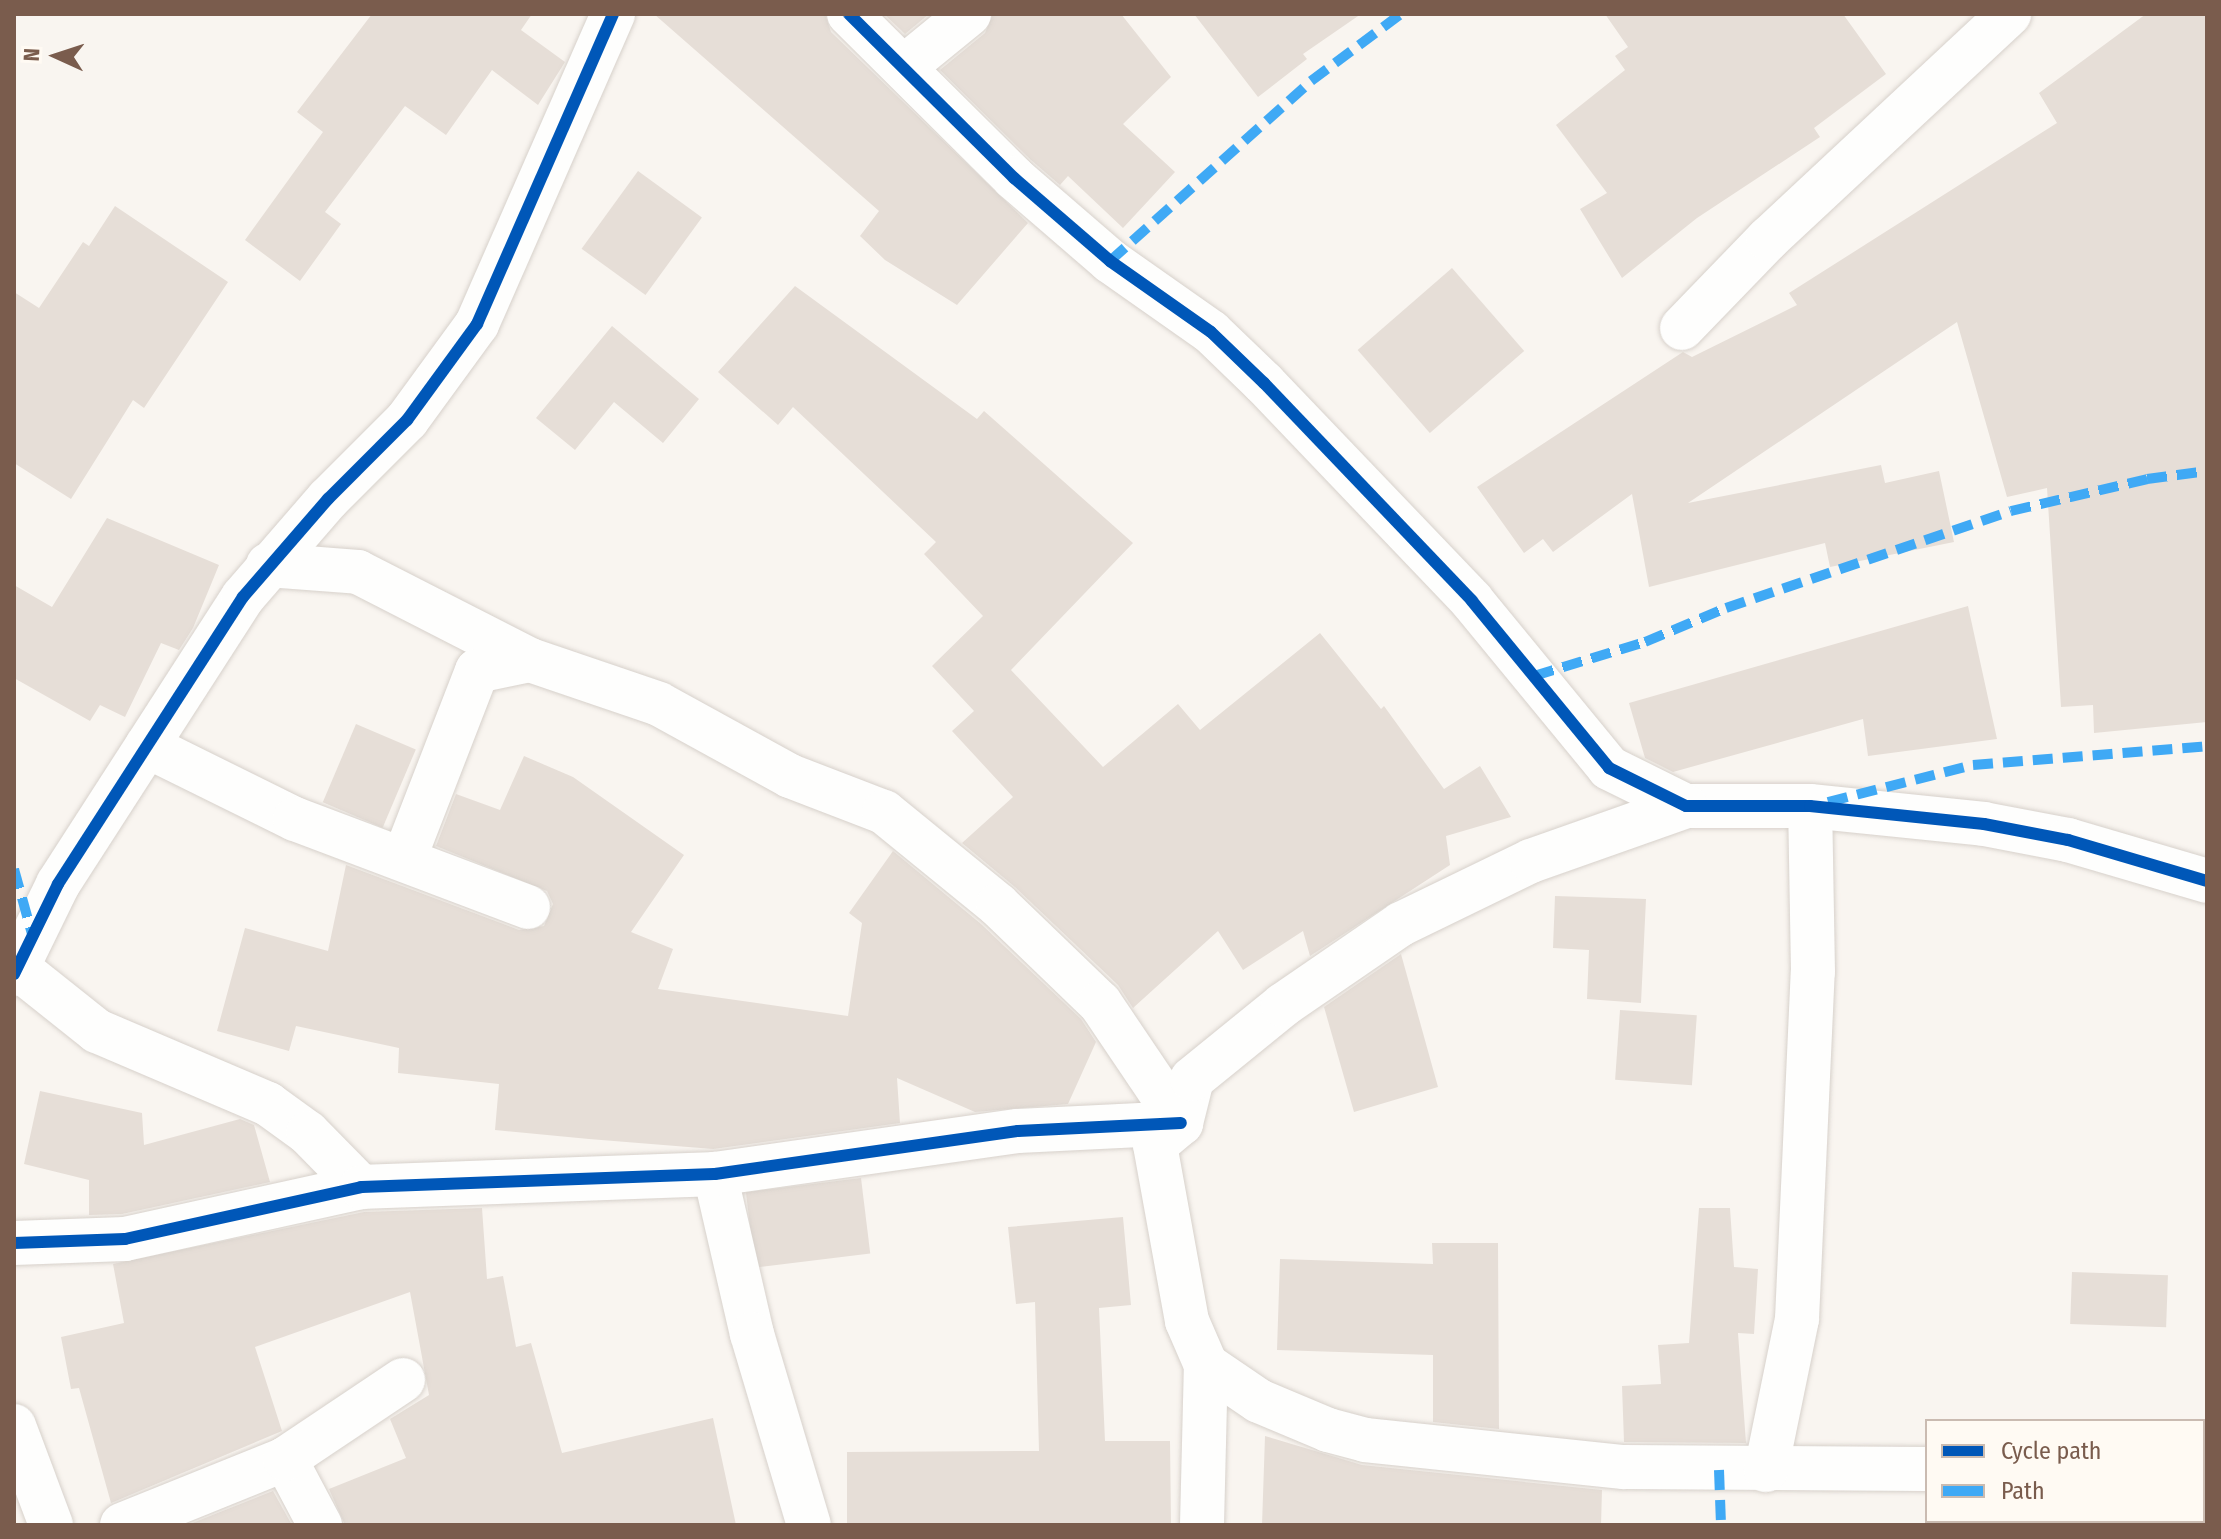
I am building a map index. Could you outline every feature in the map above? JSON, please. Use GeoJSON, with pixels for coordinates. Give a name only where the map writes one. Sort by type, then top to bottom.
{"type":"FeatureCollection","features":[{"type":"Feature","properties":{"kind":"street"},"geometry":{"type":"LineString","coordinates":[[361,1187],[308,1133],[268,1104],[238,1086],[97,1031],[16,972],[58,884],[268,565],[407,420],[477,324],[613,14]]}},
{"type":"Feature","properties":{"kind":"street"},"geometry":{"type":"LineString","coordinates":[[849,14],[1050,209],[1110,261],[1211,332],[1264,383],[1472,601],[1609,768],[1686,806]]}},
{"type":"Feature","properties":{"kind":"street"},"geometry":{"type":"LineString","coordinates":[[904,67],[969,14]]}},
{"type":"Feature","properties":{"kind":"street"},"geometry":{"type":"LineString","coordinates":[[1682,328],[1768,239],[2009,14]]}},
{"type":"Feature","properties":{"kind":"street"},"geometry":{"type":"LineString","coordinates":[[268,565],[358,572],[530,660],[659,704],[790,776],[884,812],[998,905],[1100,1003],[1181,1123]]}},
{"type":"Feature","properties":{"kind":"street"},"geometry":{"type":"LineString","coordinates":[[404,859],[477,671],[530,660]]}},
{"type":"Feature","properties":{"kind":"street"},"geometry":{"type":"LineString","coordinates":[[147,746],[295,819],[528,907]]}},
{"type":"Feature","properties":{"kind":"street"},"geometry":{"type":"LineString","coordinates":[[1202,1525],[1206,1365],[1187,1321],[1155,1145],[1181,1123],[1192,1079],[1283,1005],[1401,924],[1531,861],[1686,806],[1810,806],[2012,829],[2152,862],[2207,881]]}},
{"type":"Feature","properties":{"kind":"street"},"geometry":{"type":"LineString","coordinates":[[1766,1470],[1797,1319],[1803,1230],[1813,972],[1810,806]]}},
{"type":"Feature","properties":{"kind":"street"},"geometry":{"type":"LineString","coordinates":[[14,1243],[125,1239],[361,1187],[715,1174],[1018,1131],[1181,1123]]}},
{"type":"Feature","properties":{"kind":"street"},"geometry":{"type":"LineString","coordinates":[[715,1174],[752,1334],[809,1525]]}},
{"type":"Feature","properties":{"kind":"street"},"geometry":{"type":"LineString","coordinates":[[1206,1365],[1259,1401],[1328,1430],[1365,1440],[1600,1465],[1766,1470],[1925,1469]]}},
{"type":"Feature","properties":{"kind":"street"},"geometry":{"type":"LineString","coordinates":[[122,1525],[285,1459],[403,1380]]}},
{"type":"Feature","properties":{"kind":"street"},"geometry":{"type":"LineString","coordinates":[[14,1426],[51,1525]]}},
{"type":"Feature","properties":{"kind":"street"},"geometry":{"type":"LineString","coordinates":[[285,1459],[320,1525]]}},
{"type":"Feature","properties":{"kind":"building"},"geometry":{"type":"Polygon","coordinates":[[[372,14],[532,14],[521,30],[565,62],[538,105],[492,70],[446,135],[405,106],[325,212],[341,224],[300,281],[245,240],[323,132],[297,112],[372,14]]]}},
{"type":"Feature","properties":{"kind":"building"},"geometry":{"type":"Polygon","coordinates":[[[654,14],[825,14],[831,32],[1028,223],[957,305],[885,260],[860,236],[879,211],[654,14]]]}},
{"type":"Feature","properties":{"kind":"building"},"geometry":{"type":"Polygon","coordinates":[[[884,14],[929,14],[905,34],[884,14]]]}},
{"type":"Feature","properties":{"kind":"building"},"geometry":{"type":"Polygon","coordinates":[[[993,14],[1121,14],[1171,77],[1123,124],[1175,172],[1123,228],[1068,176],[1060,185],[1031,160],[940,70],[985,33],[993,14]]]}},
{"type":"Feature","properties":{"kind":"building"},"geometry":{"type":"Polygon","coordinates":[[[1194,14],[1361,14],[1303,54],[1307,59],[1258,97],[1194,14]]]}},
{"type":"Feature","properties":{"kind":"building"},"geometry":{"type":"Polygon","coordinates":[[[1605,14],[1843,14],[1886,74],[1814,128],[1820,137],[1697,218],[1622,278],[1580,209],[1607,193],[1556,125],[1625,70],[1615,56],[1628,47],[1605,14]]]}},
{"type":"Feature","properties":{"kind":"building"},"geometry":{"type":"Polygon","coordinates":[[[2146,14],[2207,14],[2207,722],[2094,733],[2093,705],[2061,707],[2047,488],[2007,497],[1957,322],[1688,503],[1881,465],[1885,483],[1939,471],[1954,542],[1830,567],[1825,543],[1649,587],[1632,494],[1553,552],[1543,539],[1524,553],[1477,487],[1683,352],[1692,357],[1797,305],[1789,293],[2057,123],[2039,93],[2146,14]]]}},
{"type":"Feature","properties":{"kind":"building"},"geometry":{"type":"Polygon","coordinates":[[[638,171],[702,217],[645,295],[582,249],[638,171]]]}},
{"type":"Feature","properties":{"kind":"building"},"geometry":{"type":"Polygon","coordinates":[[[115,206],[228,282],[144,408],[133,400],[71,499],[14,463],[14,292],[39,308],[83,242],[89,246],[115,206]]]}},
{"type":"Feature","properties":{"kind":"building"},"geometry":{"type":"Polygon","coordinates":[[[1452,268],[1524,351],[1430,433],[1358,350],[1452,268]]]}},
{"type":"Feature","properties":{"kind":"building"},"geometry":{"type":"Polygon","coordinates":[[[795,286],[977,419],[984,411],[1133,543],[1011,670],[1103,767],[1178,704],[1200,730],[1320,633],[1381,709],[1384,706],[1444,789],[1480,766],[1511,817],[1446,836],[1450,865],[1310,956],[1303,931],[1243,970],[1218,931],[1133,1008],[1118,985],[1015,887],[962,843],[1013,797],[952,731],[974,711],[932,666],[983,616],[924,554],[936,542],[793,407],[778,425],[718,372],[795,286]]]}},
{"type":"Feature","properties":{"kind":"building"},"geometry":{"type":"Polygon","coordinates":[[[612,326],[699,399],[663,443],[614,402],[575,450],[536,418],[612,326]]]}},
{"type":"Feature","properties":{"kind":"building"},"geometry":{"type":"Polygon","coordinates":[[[107,518],[219,565],[193,628],[179,650],[161,643],[125,717],[100,705],[90,721],[14,678],[14,585],[52,607],[107,518]]]}},
{"type":"Feature","properties":{"kind":"building"},"geometry":{"type":"Polygon","coordinates":[[[1968,606],[1997,739],[1868,756],[1863,719],[1673,772],[1645,758],[1629,703],[1968,606]]]}},
{"type":"Feature","properties":{"kind":"building"},"geometry":{"type":"Polygon","coordinates":[[[356,724],[416,749],[383,828],[323,802],[356,724]]]}},
{"type":"Feature","properties":{"kind":"building"},"geometry":{"type":"Polygon","coordinates":[[[524,756],[573,777],[684,855],[631,932],[673,949],[658,989],[848,1016],[862,923],[849,913],[893,851],[981,924],[1081,1019],[1096,1042],[1068,1104],[975,1112],[897,1078],[900,1123],[713,1149],[589,1139],[495,1130],[499,1084],[398,1073],[399,1048],[296,1026],[289,1051],[217,1031],[245,928],[328,951],[346,865],[519,930],[544,926],[553,904],[547,891],[436,846],[456,794],[500,810],[524,756]]]}},
{"type":"Feature","properties":{"kind":"building"},"geometry":{"type":"Polygon","coordinates":[[[1555,896],[1646,899],[1641,1003],[1587,999],[1589,950],[1553,948],[1555,896]]]}},
{"type":"Feature","properties":{"kind":"building"},"geometry":{"type":"Polygon","coordinates":[[[1401,954],[1438,1087],[1354,1112],[1324,1007],[1401,954]]]}},
{"type":"Feature","properties":{"kind":"building"},"geometry":{"type":"Polygon","coordinates":[[[1620,1010],[1697,1015],[1692,1085],[1615,1080],[1620,1010]]]}},
{"type":"Feature","properties":{"kind":"building"},"geometry":{"type":"Polygon","coordinates":[[[40,1091],[142,1113],[144,1145],[240,1119],[254,1125],[270,1182],[122,1214],[89,1215],[89,1180],[24,1164],[40,1091]]]}},
{"type":"Feature","properties":{"kind":"building"},"geometry":{"type":"Polygon","coordinates":[[[861,1178],[870,1253],[755,1268],[746,1192],[861,1178]]]}},
{"type":"Feature","properties":{"kind":"building"},"geometry":{"type":"Polygon","coordinates":[[[482,1208],[487,1279],[503,1276],[516,1347],[531,1343],[562,1453],[713,1418],[736,1525],[345,1525],[329,1489],[406,1458],[390,1419],[429,1395],[410,1292],[255,1347],[282,1431],[111,1503],[79,1388],[71,1389],[61,1337],[124,1323],[113,1264],[364,1212],[482,1208]]]}},
{"type":"Feature","properties":{"kind":"building"},"geometry":{"type":"Polygon","coordinates":[[[1699,1208],[1730,1208],[1734,1267],[1758,1269],[1754,1334],[1738,1333],[1746,1443],[1624,1442],[1622,1386],[1661,1384],[1658,1345],[1689,1343],[1699,1208]]]}},
{"type":"Feature","properties":{"kind":"building"},"geometry":{"type":"Polygon","coordinates":[[[1123,1217],[1131,1305],[1099,1308],[1105,1441],[1170,1441],[1171,1525],[847,1525],[847,1452],[1039,1451],[1035,1302],[1016,1304],[1008,1227],[1123,1217]]]}},
{"type":"Feature","properties":{"kind":"building"},"geometry":{"type":"Polygon","coordinates":[[[1432,1243],[1498,1243],[1499,1429],[1433,1422],[1433,1355],[1277,1350],[1280,1259],[1433,1264],[1432,1243]]]}},
{"type":"Feature","properties":{"kind":"building"},"geometry":{"type":"Polygon","coordinates":[[[2072,1272],[2168,1275],[2166,1327],[2070,1324],[2072,1272]]]}},
{"type":"Feature","properties":{"kind":"building"},"geometry":{"type":"Polygon","coordinates":[[[1265,1436],[1362,1465],[1602,1490],[1601,1525],[1262,1525],[1265,1436]]]}},
{"type":"Feature","properties":{"kind":"building"},"geometry":{"type":"Polygon","coordinates":[[[273,1491],[292,1525],[190,1524],[273,1491]]]}},
{"type":"Feature","properties":{"kind":"marked path"},"geometry":{"type":"LineString","coordinates":[[1110,261],[1311,81],[1401,14]]}},
{"type":"Feature","properties":{"kind":"marked path"},"geometry":{"type":"LineString","coordinates":[[1534,676],[1645,642],[1726,608],[2011,511],[2147,479],[2207,471]]}},
{"type":"Feature","properties":{"kind":"marked path"},"geometry":{"type":"LineString","coordinates":[[1828,802],[1973,765],[2207,746]]}},
{"type":"Feature","properties":{"kind":"marked path"},"geometry":{"type":"LineString","coordinates":[[14,869],[32,934]]}},
{"type":"Feature","properties":{"kind":"marked path"},"geometry":{"type":"LineString","coordinates":[[1719,1470],[1721,1525]]}},
{"type":"Feature","properties":{"kind":"cycle path"},"geometry":{"type":"LineString","coordinates":[[14,974],[58,884],[243,597],[328,499],[407,420],[477,324],[613,14]]}},
{"type":"Feature","properties":{"kind":"cycle path"},"geometry":{"type":"LineString","coordinates":[[849,14],[1014,178],[1110,261],[1211,332],[1264,383],[1472,601],[1609,768],[1686,806],[1810,806],[1984,824],[2068,840],[2207,881]]}},
{"type":"Feature","properties":{"kind":"cycle path"},"geometry":{"type":"LineString","coordinates":[[14,1243],[125,1239],[361,1187],[715,1174],[1018,1131],[1181,1123]]}}]}
